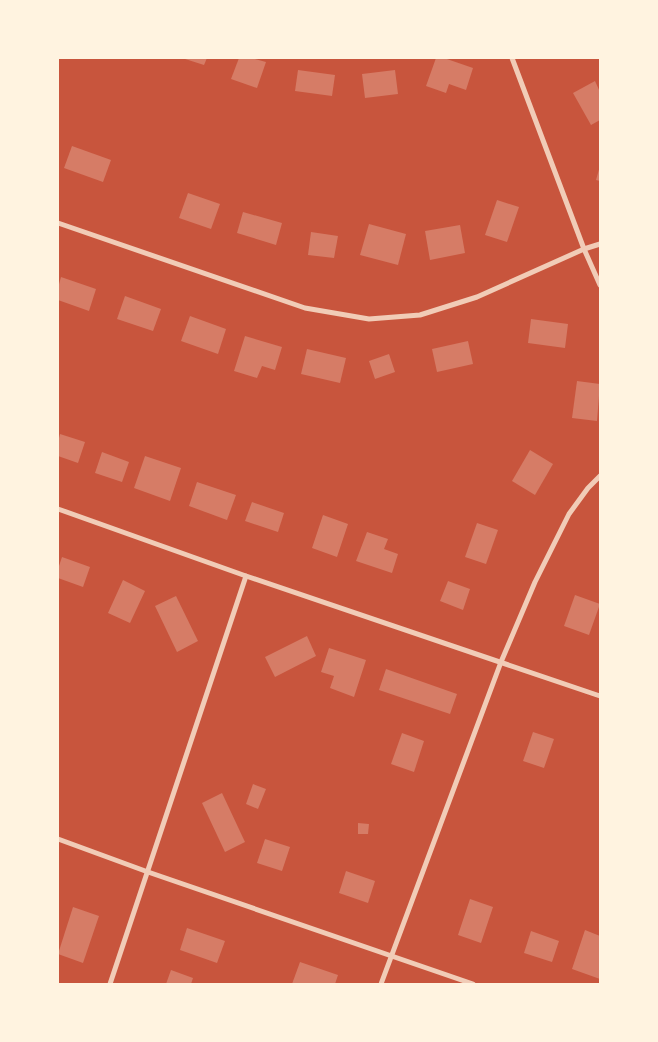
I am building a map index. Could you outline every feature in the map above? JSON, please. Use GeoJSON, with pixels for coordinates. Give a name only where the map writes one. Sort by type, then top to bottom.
{"type":"FeatureCollection","features":[{"type":"Feature","properties":{"kind":"street"},"geometry":{"type":"LineString","coordinates":[[512,58],[584,249],[600,285]]}},
{"type":"Feature","properties":{"kind":"street"},"geometry":{"type":"LineString","coordinates":[[58,222],[305,308],[369,319],[420,315],[477,297],[584,249],[600,244]]}},
{"type":"Feature","properties":{"kind":"street"},"geometry":{"type":"LineString","coordinates":[[381,984],[501,662],[535,582],[569,514],[588,488],[600,476]]}},
{"type":"Feature","properties":{"kind":"street"},"geometry":{"type":"LineString","coordinates":[[58,509],[246,576],[600,696]]}},
{"type":"Feature","properties":{"kind":"street"},"geometry":{"type":"LineString","coordinates":[[110,984],[246,576]]}},
{"type":"Feature","properties":{"kind":"street"},"geometry":{"type":"LineString","coordinates":[[58,840],[390,957],[473,984]]}},
{"type":"Feature","properties":{"kind":"building"},"geometry":{"type":"Polygon","coordinates":[[[182,58],[207,58],[204,65],[182,58]]]}},
{"type":"Feature","properties":{"kind":"building"},"geometry":{"type":"Polygon","coordinates":[[[239,58],[251,58],[266,62],[257,88],[231,79],[239,58]]]}},
{"type":"Feature","properties":{"kind":"building"},"geometry":{"type":"Polygon","coordinates":[[[436,58],[444,58],[473,68],[466,90],[449,84],[446,93],[426,86],[436,58]]]}},
{"type":"Feature","properties":{"kind":"building"},"geometry":{"type":"Polygon","coordinates":[[[298,70],[335,75],[332,96],[295,91],[298,70]]]}},
{"type":"Feature","properties":{"kind":"building"},"geometry":{"type":"Polygon","coordinates":[[[395,70],[398,94],[365,98],[362,74],[395,70]]]}},
{"type":"Feature","properties":{"kind":"building"},"geometry":{"type":"Polygon","coordinates":[[[595,81],[600,92],[600,120],[591,125],[573,93],[595,81]]]}},
{"type":"Feature","properties":{"kind":"building"},"geometry":{"type":"Polygon","coordinates":[[[72,146],[111,160],[103,182],[64,168],[72,146]]]}},
{"type":"Feature","properties":{"kind":"building"},"geometry":{"type":"Polygon","coordinates":[[[600,166],[600,181],[596,180],[600,166]]]}},
{"type":"Feature","properties":{"kind":"building"},"geometry":{"type":"Polygon","coordinates":[[[188,193],[220,204],[211,229],[179,218],[188,193]]]}},
{"type":"Feature","properties":{"kind":"building"},"geometry":{"type":"Polygon","coordinates":[[[497,200],[519,207],[507,242],[485,235],[497,200]]]}},
{"type":"Feature","properties":{"kind":"building"},"geometry":{"type":"Polygon","coordinates":[[[243,212],[282,223],[276,245],[237,233],[243,212]]]}},
{"type":"Feature","properties":{"kind":"building"},"geometry":{"type":"Polygon","coordinates":[[[369,224],[406,234],[398,265],[360,255],[369,224]]]}},
{"type":"Feature","properties":{"kind":"building"},"geometry":{"type":"Polygon","coordinates":[[[460,225],[465,253],[430,260],[425,231],[460,225]]]}},
{"type":"Feature","properties":{"kind":"building"},"geometry":{"type":"Polygon","coordinates":[[[311,232],[338,236],[334,258],[308,255],[311,232]]]}},
{"type":"Feature","properties":{"kind":"building"},"geometry":{"type":"Polygon","coordinates":[[[61,277],[96,289],[89,311],[58,300],[58,288],[61,277]]]}},
{"type":"Feature","properties":{"kind":"building"},"geometry":{"type":"Polygon","coordinates":[[[125,296],[161,309],[153,331],[117,319],[125,296]]]}},
{"type":"Feature","properties":{"kind":"building"},"geometry":{"type":"Polygon","coordinates":[[[190,316],[226,329],[218,354],[181,341],[190,316]]]}},
{"type":"Feature","properties":{"kind":"building"},"geometry":{"type":"Polygon","coordinates":[[[531,319],[568,324],[565,348],[528,343],[531,319]]]}},
{"type":"Feature","properties":{"kind":"building"},"geometry":{"type":"Polygon","coordinates":[[[245,336],[282,347],[275,370],[262,366],[257,378],[234,371],[245,336]]]}},
{"type":"Feature","properties":{"kind":"building"},"geometry":{"type":"Polygon","coordinates":[[[468,341],[473,364],[437,372],[432,349],[468,341]]]}},
{"type":"Feature","properties":{"kind":"building"},"geometry":{"type":"Polygon","coordinates":[[[307,349],[346,358],[340,383],[301,374],[307,349]]]}},
{"type":"Feature","properties":{"kind":"building"},"geometry":{"type":"Polygon","coordinates":[[[389,354],[395,372],[375,379],[369,361],[389,354]]]}},
{"type":"Feature","properties":{"kind":"building"},"geometry":{"type":"Polygon","coordinates":[[[577,381],[600,384],[597,421],[572,418],[577,381]]]}},
{"type":"Feature","properties":{"kind":"building"},"geometry":{"type":"Polygon","coordinates":[[[60,434],[85,442],[78,463],[58,456],[60,434]]]}},
{"type":"Feature","properties":{"kind":"building"},"geometry":{"type":"Polygon","coordinates":[[[530,450],[553,464],[535,495],[512,481],[530,450]]]}},
{"type":"Feature","properties":{"kind":"building"},"geometry":{"type":"Polygon","coordinates":[[[102,452],[129,462],[122,482],[95,473],[102,452]]]}},
{"type":"Feature","properties":{"kind":"building"},"geometry":{"type":"Polygon","coordinates":[[[145,456],[181,468],[170,501],[134,488],[145,456]]]}},
{"type":"Feature","properties":{"kind":"building"},"geometry":{"type":"Polygon","coordinates":[[[197,482],[236,495],[227,520],[189,506],[197,482]]]}},
{"type":"Feature","properties":{"kind":"building"},"geometry":{"type":"Polygon","coordinates":[[[252,502],[284,513],[278,532],[245,521],[252,502]]]}},
{"type":"Feature","properties":{"kind":"building"},"geometry":{"type":"Polygon","coordinates":[[[323,515],[348,524],[337,557],[312,548],[323,515]]]}},
{"type":"Feature","properties":{"kind":"building"},"geometry":{"type":"Polygon","coordinates":[[[477,523],[498,530],[486,564],[465,557],[477,523]]]}},
{"type":"Feature","properties":{"kind":"building"},"geometry":{"type":"Polygon","coordinates":[[[367,532],[388,539],[384,549],[398,554],[392,573],[356,561],[367,532]]]}},
{"type":"Feature","properties":{"kind":"building"},"geometry":{"type":"Polygon","coordinates":[[[62,557],[90,567],[83,587],[58,578],[58,569],[62,557]]]}},
{"type":"Feature","properties":{"kind":"building"},"geometry":{"type":"Polygon","coordinates":[[[123,580],[145,591],[130,623],[108,613],[123,580]]]}},
{"type":"Feature","properties":{"kind":"building"},"geometry":{"type":"Polygon","coordinates":[[[448,581],[470,589],[463,610],[440,601],[448,581]]]}},
{"type":"Feature","properties":{"kind":"building"},"geometry":{"type":"Polygon","coordinates":[[[575,595],[600,604],[589,635],[564,626],[575,595]]]}},
{"type":"Feature","properties":{"kind":"building"},"geometry":{"type":"Polygon","coordinates":[[[176,596],[198,641],[177,652],[155,606],[176,596]]]}},
{"type":"Feature","properties":{"kind":"building"},"geometry":{"type":"Polygon","coordinates":[[[307,636],[316,656],[275,677],[265,657],[307,636]]]}},
{"type":"Feature","properties":{"kind":"building"},"geometry":{"type":"Polygon","coordinates":[[[329,648],[366,660],[354,697],[330,688],[334,676],[321,672],[329,648]]]}},
{"type":"Feature","properties":{"kind":"building"},"geometry":{"type":"Polygon","coordinates":[[[386,669],[457,694],[450,714],[379,690],[386,669]]]}},
{"type":"Feature","properties":{"kind":"building"},"geometry":{"type":"Polygon","coordinates":[[[533,732],[554,739],[544,768],[523,761],[533,732]]]}},
{"type":"Feature","properties":{"kind":"building"},"geometry":{"type":"Polygon","coordinates":[[[402,733],[424,741],[414,772],[391,764],[402,733]]]}},
{"type":"Feature","properties":{"kind":"building"},"geometry":{"type":"Polygon","coordinates":[[[253,784],[266,789],[258,809],[246,804],[253,784]]]}},
{"type":"Feature","properties":{"kind":"building"},"geometry":{"type":"Polygon","coordinates":[[[222,793],[245,842],[225,852],[202,803],[222,793]]]}},
{"type":"Feature","properties":{"kind":"building"},"geometry":{"type":"Polygon","coordinates":[[[358,823],[369,824],[368,834],[358,834],[358,823]]]}},
{"type":"Feature","properties":{"kind":"building"},"geometry":{"type":"Polygon","coordinates":[[[265,839],[290,847],[282,871],[257,863],[265,839]]]}},
{"type":"Feature","properties":{"kind":"building"},"geometry":{"type":"Polygon","coordinates":[[[346,871],[375,881],[368,903],[339,893],[346,871]]]}},
{"type":"Feature","properties":{"kind":"building"},"geometry":{"type":"Polygon","coordinates":[[[470,899],[493,907],[481,943],[458,935],[470,899]]]}},
{"type":"Feature","properties":{"kind":"building"},"geometry":{"type":"Polygon","coordinates":[[[73,907],[99,916],[83,963],[58,954],[73,907]]]}},
{"type":"Feature","properties":{"kind":"building"},"geometry":{"type":"Polygon","coordinates":[[[187,928],[225,941],[217,963],[180,950],[187,928]]]}},
{"type":"Feature","properties":{"kind":"building"},"geometry":{"type":"Polygon","coordinates":[[[585,930],[600,936],[600,979],[572,969],[585,930]]]}},
{"type":"Feature","properties":{"kind":"building"},"geometry":{"type":"Polygon","coordinates":[[[531,931],[559,941],[552,962],[524,953],[531,931]]]}},
{"type":"Feature","properties":{"kind":"building"},"geometry":{"type":"Polygon","coordinates":[[[300,962],[338,975],[335,984],[292,984],[300,962]]]}},
{"type":"Feature","properties":{"kind":"building"},"geometry":{"type":"Polygon","coordinates":[[[171,970],[193,978],[191,984],[166,984],[171,970]]]}}]}
